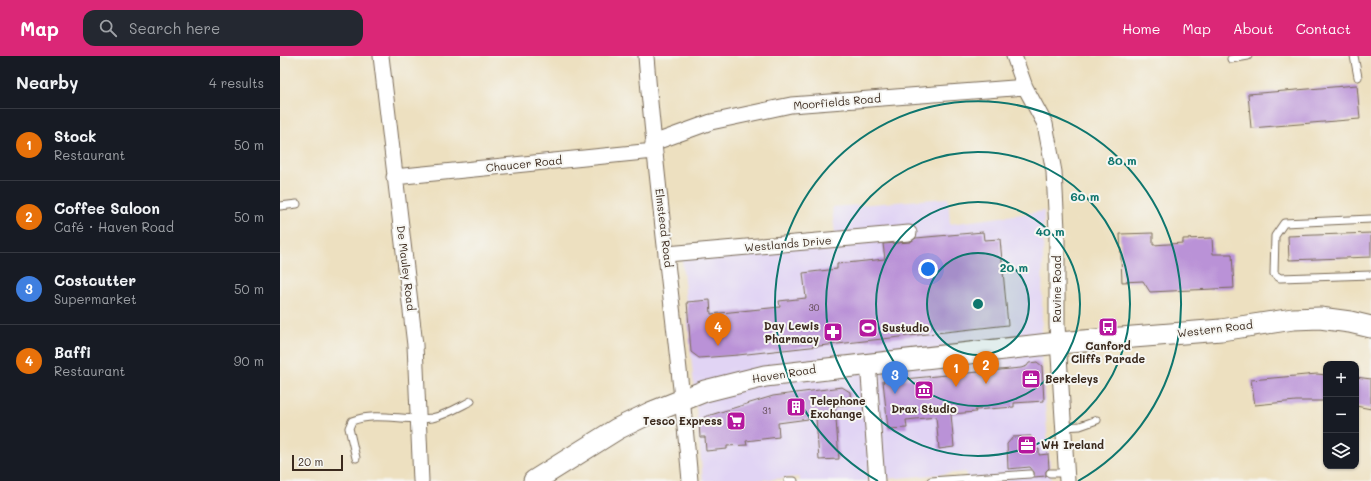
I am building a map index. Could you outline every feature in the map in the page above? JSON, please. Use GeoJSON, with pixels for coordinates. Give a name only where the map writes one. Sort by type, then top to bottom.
{"type":"FeatureCollection","features":[{"type":"Feature","properties":{"kind":"main road","name":"Western Road"},"geometry":{"type":"LineString","coordinates":[[1058,343],[1221,330],[1293,319],[1320,318],[1350,322],[1371,328]]}},
{"type":"Feature","properties":{"kind":"main road","name":"Haven Road"},"geometry":{"type":"LineString","coordinates":[[534,481],[617,429],[650,413],[712,389],[765,376],[868,363],[1058,343]]}},
{"type":"Feature","properties":{"kind":"street","name":"De Mauley Road"},"geometry":{"type":"LineString","coordinates":[[381,56],[415,346],[420,481]]}},
{"type":"Feature","properties":{"kind":"street","name":"Elmstead Road"},"geometry":{"type":"LineString","coordinates":[[646,56],[654,147],[683,401],[690,481]]}},
{"type":"Feature","properties":{"kind":"street","name":"Ravine Road"},"geometry":{"type":"LineString","coordinates":[[1014,56],[1025,87],[1045,124],[1054,172],[1057,230],[1058,343],[1066,477]]}},
{"type":"Feature","properties":{"kind":"street","name":"Moorfields Road"},"geometry":{"type":"LineString","coordinates":[[654,147],[711,122],[791,105],[1025,87]]}},
{"type":"Feature","properties":{"kind":"street","name":"Chaucer Road"},"geometry":{"type":"LineString","coordinates":[[394,177],[654,147]]}},
{"type":"Feature","properties":{"kind":"street","name":"Westlands Drive"},"geometry":{"type":"LineString","coordinates":[[667,254],[909,233]]}},
{"type":"Feature","properties":{"kind":"street"},"geometry":{"type":"LineString","coordinates":[[868,363],[876,481]]}},
{"type":"Feature","properties":{"kind":"lane"},"geometry":{"type":"LineString","coordinates":[[1231,59],[1248,56]]}},
{"type":"Feature","properties":{"kind":"lane"},"geometry":{"type":"LineString","coordinates":[[1354,56],[1358,77]]}},
{"type":"Feature","properties":{"kind":"lane"},"geometry":{"type":"LineString","coordinates":[[280,206],[297,204]]}},
{"type":"Feature","properties":{"kind":"lane"},"geometry":{"type":"LineString","coordinates":[[1371,219],[1284,223],[1275,236],[1274,274],[1280,278],[1371,275]]}},
{"type":"Feature","properties":{"kind":"lane"},"geometry":{"type":"LineString","coordinates":[[356,458],[349,428],[352,422],[359,419],[383,417],[431,418],[472,401]]}},
{"type":"Feature","properties":{"kind":"lane"},"geometry":{"type":"LineString","coordinates":[[1063,427],[1080,426],[1097,420]]}},
{"type":"Feature","properties":{"kind":"lane"},"geometry":{"type":"LineString","coordinates":[[1050,473],[1066,477]]}},
{"type":"Feature","properties":{"kind":"lane"},"geometry":{"type":"LineString","coordinates":[[931,481],[1030,474]]}},
{"type":"Feature","properties":{"kind":"lane"},"geometry":{"type":"LineString","coordinates":[[788,481],[794,481]]}},
{"type":"Feature","properties":{"kind":"shaded area"},"geometry":{"type":"Polygon","coordinates":[[[948,198],[950,224],[1044,211],[1041,355],[1051,481],[966,481],[966,472],[865,481],[800,481],[799,477],[749,481],[703,481],[682,259],[835,234],[832,207],[948,198]]]}},
{"type":"Feature","properties":{"kind":"building"},"geometry":{"type":"Polygon","coordinates":[[[1357,85],[1360,119],[1251,128],[1248,94],[1357,85]]]}},
{"type":"Feature","properties":{"kind":"building"},"geometry":{"type":"Polygon","coordinates":[[[983,232],[984,240],[1000,239],[1008,325],[738,355],[699,358],[691,352],[687,302],[710,300],[711,314],[780,307],[779,301],[806,298],[803,273],[837,269],[837,264],[885,259],[883,244],[910,242],[916,238],[983,232]]]}},
{"type":"Feature","properties":{"kind":"building"},"geometry":{"type":"Polygon","coordinates":[[[1153,233],[1153,245],[1183,243],[1183,239],[1212,238],[1213,254],[1232,254],[1234,288],[1150,292],[1143,281],[1122,282],[1120,234],[1153,233]]]}},
{"type":"Feature","properties":{"kind":"building"},"geometry":{"type":"Polygon","coordinates":[[[1371,233],[1371,257],[1289,260],[1288,236],[1371,233]]]}},
{"type":"Feature","properties":{"kind":"building"},"geometry":{"type":"Polygon","coordinates":[[[1037,362],[1042,366],[1044,401],[1014,403],[1014,407],[975,410],[976,412],[951,414],[954,447],[939,449],[936,417],[906,420],[907,428],[888,429],[883,381],[1021,368],[1027,366],[1029,363],[1037,362]]]}},
{"type":"Feature","properties":{"kind":"building"},"geometry":{"type":"Polygon","coordinates":[[[1323,375],[1323,401],[1296,401],[1255,405],[1251,380],[1323,375]]]}},
{"type":"Feature","properties":{"kind":"building"},"geometry":{"type":"Polygon","coordinates":[[[1359,377],[1371,379],[1371,409],[1359,407],[1359,377]]]}},
{"type":"Feature","properties":{"kind":"building"},"geometry":{"type":"Polygon","coordinates":[[[842,387],[850,392],[851,404],[835,406],[839,459],[819,460],[816,418],[778,423],[779,437],[746,441],[747,445],[727,446],[727,449],[706,451],[705,437],[700,437],[699,423],[704,417],[773,396],[842,387]]]}},
{"type":"Feature","properties":{"kind":"building"},"geometry":{"type":"Polygon","coordinates":[[[1031,436],[1033,450],[1039,449],[1039,455],[1048,454],[1049,468],[1046,471],[1046,476],[1034,477],[1034,472],[1030,467],[1008,469],[1007,444],[1013,437],[1031,436]]]}},
{"type":"Feature","properties":{"kind":"place","name":"Canford Cliffs Parade"},"geometry":{"type":"Point","coordinates":[1108,327]}},
{"type":"Feature","properties":{"kind":"place","name":"Sustudio"},"geometry":{"type":"Point","coordinates":[868,328]}},
{"type":"Feature","properties":{"kind":"place","name":"Day Lewis Pharmacy"},"geometry":{"type":"Point","coordinates":[833,332]}},
{"type":"Feature","properties":{"kind":"place","name":"Baffi"},"geometry":{"type":"Point","coordinates":[718,346]}},
{"type":"Feature","properties":{"kind":"place","name":"Berkeleys"},"geometry":{"type":"Point","coordinates":[1031,379]}},
{"type":"Feature","properties":{"kind":"place","name":"Coffee Saloon"},"geometry":{"type":"Point","coordinates":[986,384]}},
{"type":"Feature","properties":{"kind":"place","name":"Stock"},"geometry":{"type":"Point","coordinates":[956,387]}},
{"type":"Feature","properties":{"kind":"place","name":"Drax Studio"},"geometry":{"type":"Point","coordinates":[924,390]}},
{"type":"Feature","properties":{"kind":"place","name":"Costcutter"},"geometry":{"type":"Point","coordinates":[895,394]}},
{"type":"Feature","properties":{"kind":"place","name":"Telephone Exchange"},"geometry":{"type":"Point","coordinates":[796,407]}},
{"type":"Feature","properties":{"kind":"place","name":"Tesco Express"},"geometry":{"type":"Point","coordinates":[736,421]}},
{"type":"Feature","properties":{"kind":"place","name":"WH Ireland"},"geometry":{"type":"Point","coordinates":[1027,445]}}]}
